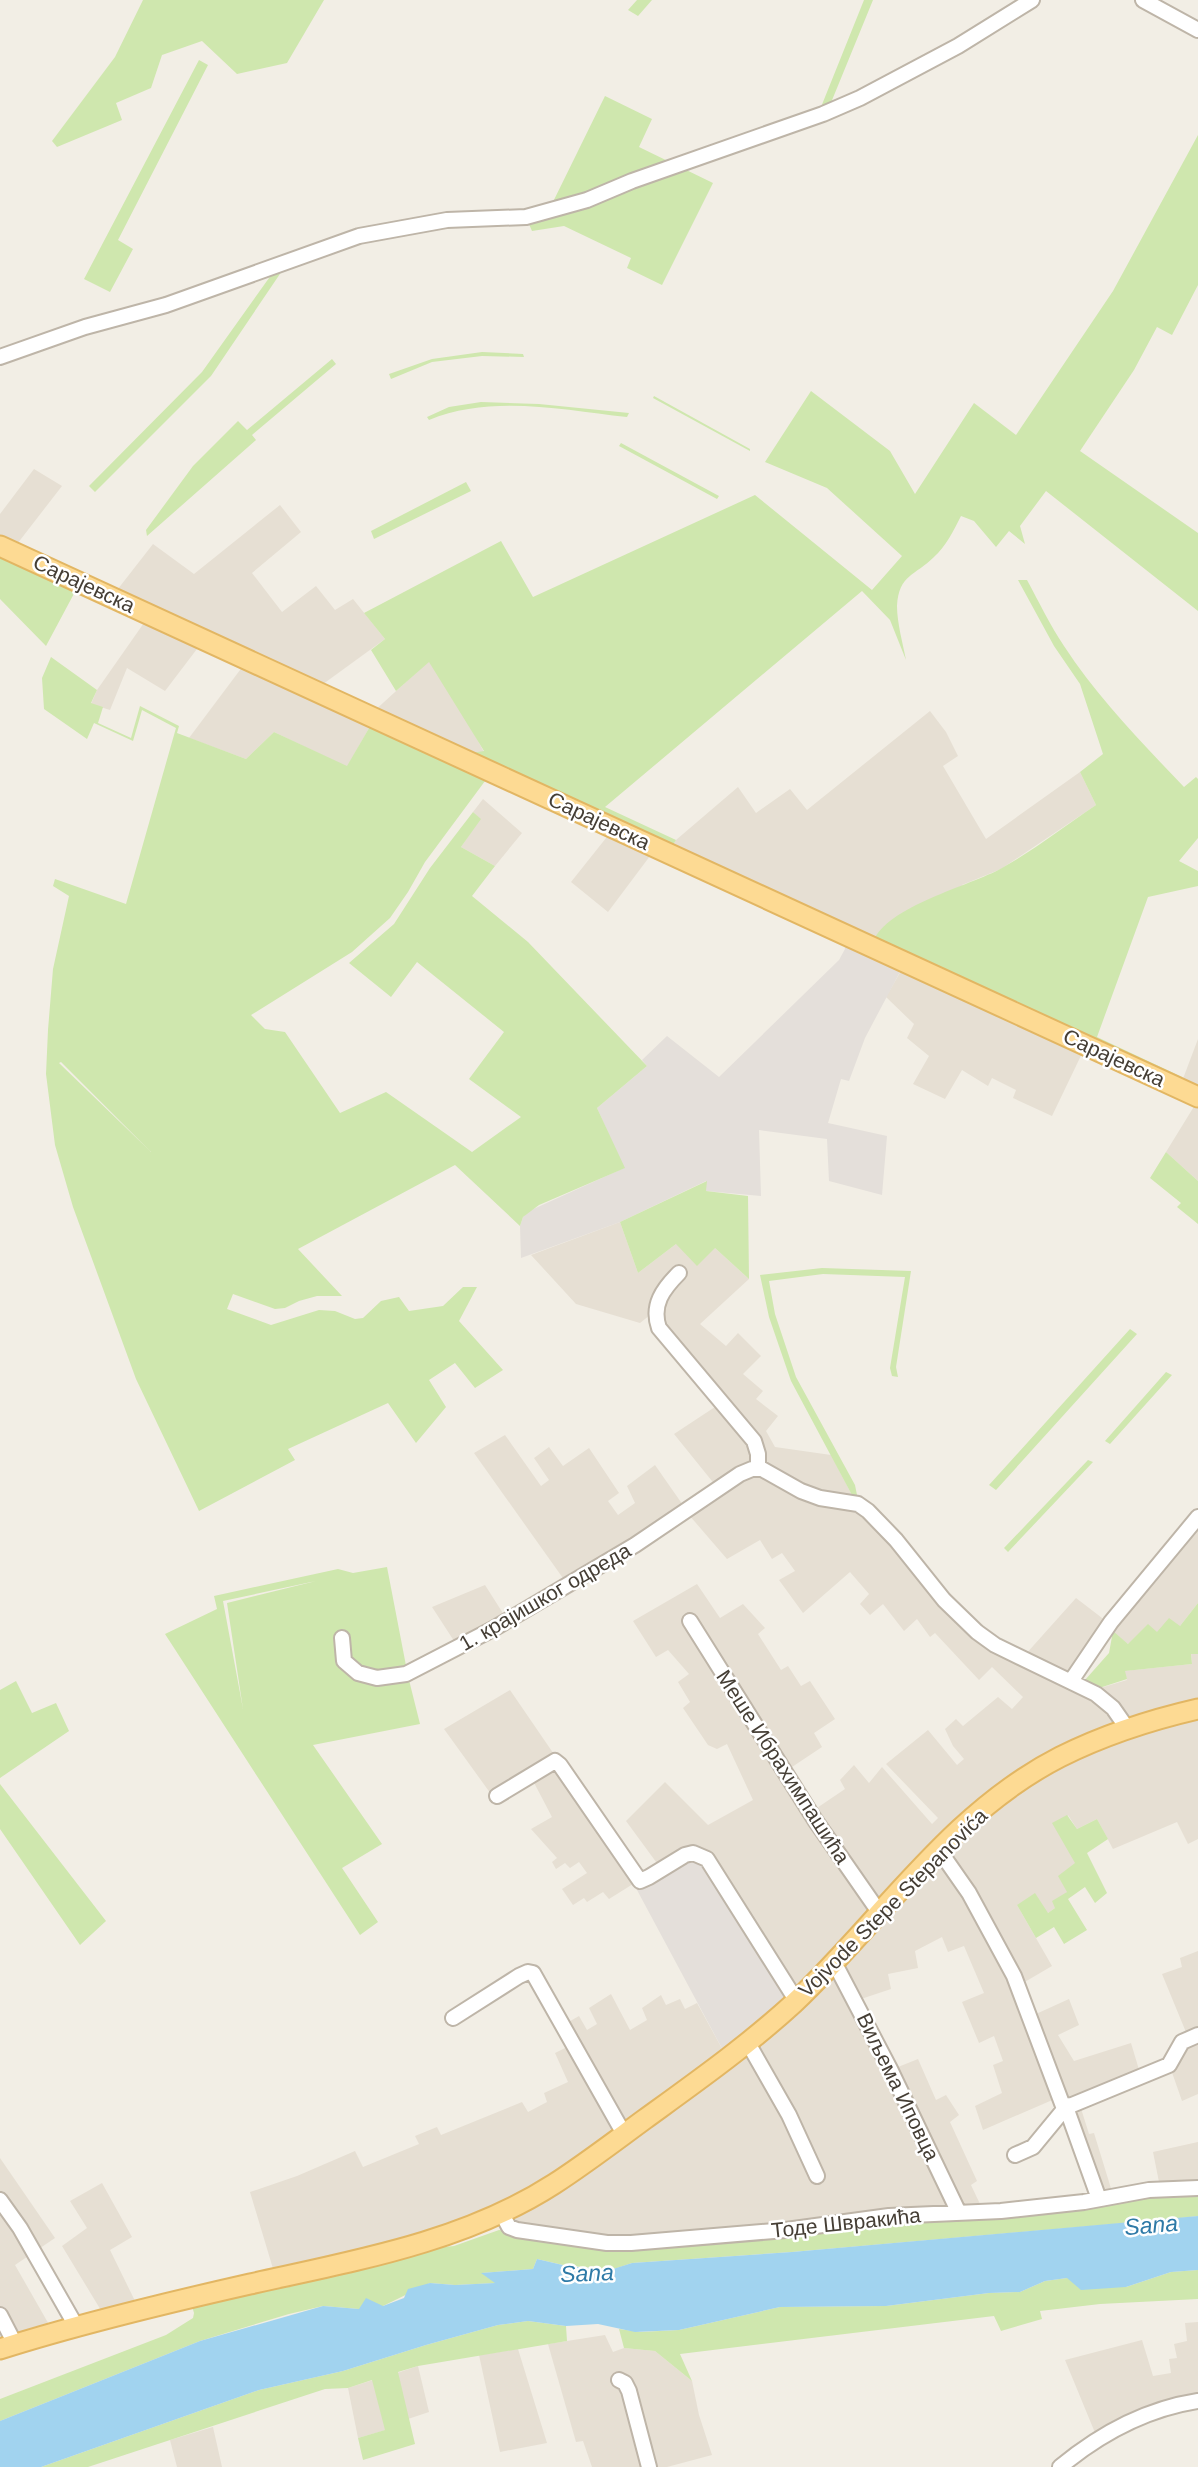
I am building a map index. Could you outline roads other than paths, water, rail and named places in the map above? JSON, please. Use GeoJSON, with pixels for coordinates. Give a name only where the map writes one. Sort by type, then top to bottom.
{"type":"FeatureCollection","features":[{"type":"Feature","properties":{"kind":"main road","name":"Сарајевска"},"geometry":{"type":"LineString","coordinates":[[0,546],[1198,1097]]}},
{"type":"Feature","properties":{"kind":"main road","name":"Vojvode Stepe Stepanovića"},"geometry":{"type":"LineString","coordinates":[[8,2347],[76,2326],[441,2236],[502,2214],[554,2184],[748,2043],[796,2000],[879,1912],[983,1809],[1059,1757],[1128,1728],[1198,1709]]}},
{"type":"Feature","properties":{"kind":"street"},"geometry":{"type":"LineString","coordinates":[[0,357],[85,327],[166,305],[359,236],[447,220],[526,217],[587,200],[642,177],[823,114],[860,98],[967,41],[1032,0]]}},
{"type":"Feature","properties":{"kind":"street"},"geometry":{"type":"LineString","coordinates":[[1143,0],[1198,30]]}},
{"type":"Feature","properties":{"kind":"street"},"geometry":{"type":"LineString","coordinates":[[679,1273],[658,1299],[656,1320],[659,1328],[754,1441],[758,1454],[758,1469],[768,1471],[820,1498],[858,1504],[896,1540],[944,1600],[978,1632],[995,1645],[1096,1694],[1113,1708],[1128,1728]]}},
{"type":"Feature","properties":{"kind":"street","name":"1. крајишког одреда"},"geometry":{"type":"LineString","coordinates":[[342,1638],[344,1661],[358,1673],[377,1678],[406,1674],[493,1629],[635,1545],[728,1481],[758,1469]]}},
{"type":"Feature","properties":{"kind":"street"},"geometry":{"type":"LineString","coordinates":[[1071,1681],[1111,1622],[1198,1517]]}},
{"type":"Feature","properties":{"kind":"street","name":"Меше Ибрахимпашића"},"geometry":{"type":"LineString","coordinates":[[690,1620],[815,1820],[879,1912]]}},
{"type":"Feature","properties":{"kind":"street"},"geometry":{"type":"LineString","coordinates":[[497,1796],[549,1763],[557,1762],[640,1881],[685,1854],[701,1854],[708,1859],[724,1883],[796,2000]]}},
{"type":"Feature","properties":{"kind":"street"},"geometry":{"type":"LineString","coordinates":[[940,1850],[969,1893],[1014,1976],[1033,2021],[1060,2102],[1066,2106],[1099,2199]]}},
{"type":"Feature","properties":{"kind":"street","name":"Виљема Иповца"},"geometry":{"type":"LineString","coordinates":[[834,1962],[960,2213]]}},
{"type":"Feature","properties":{"kind":"street"},"geometry":{"type":"LineString","coordinates":[[453,2018],[519,1976],[533,1973],[624,2134]]}},
{"type":"Feature","properties":{"kind":"street"},"geometry":{"type":"LineString","coordinates":[[1015,2155],[1033,2147],[1066,2106],[1169,2065],[1182,2042],[1198,2035]]}},
{"type":"Feature","properties":{"kind":"street"},"geometry":{"type":"LineString","coordinates":[[748,2043],[789,2115],[817,2176]]}},
{"type":"Feature","properties":{"kind":"street","name":"Тоде Швракића"},"geometry":{"type":"LineString","coordinates":[[502,2214],[509,2227],[517,2230],[607,2243],[631,2243],[786,2231],[889,2216],[1001,2211],[1149,2190],[1198,2188]]}},
{"type":"Feature","properties":{"kind":"street"},"geometry":{"type":"LineString","coordinates":[[0,2200],[20,2228],[76,2326]]}},
{"type":"Feature","properties":{"kind":"street"},"geometry":{"type":"LineString","coordinates":[[0,2315],[8,2347]]}},
{"type":"Feature","properties":{"kind":"street"},"geometry":{"type":"LineString","coordinates":[[619,2380],[625,2383],[629,2391],[649,2467]]}},
{"type":"Feature","properties":{"kind":"street"},"geometry":{"type":"LineString","coordinates":[[1060,2467],[1099,2439],[1145,2414],[1198,2401]]}},
{"type":"Feature","properties":{"kind":"water","name":"Sana"},"geometry":{"type":"Polygon","coordinates":[[[1198,2216],[1198,2270],[1171,2272],[1126,2287],[1081,2290],[1067,2278],[1045,2281],[1020,2292],[989,2293],[886,2306],[780,2307],[679,2330],[635,2332],[598,2324],[566,2326],[528,2321],[498,2325],[343,2371],[259,2390],[41,2467],[0,2467],[0,2421],[200,2341],[323,2306],[359,2309],[366,2298],[383,2306],[404,2298],[408,2289],[430,2283],[495,2283],[481,2273],[533,2269],[537,2259],[567,2266],[610,2270],[632,2263],[792,2252],[1198,2216]]]}}]}
